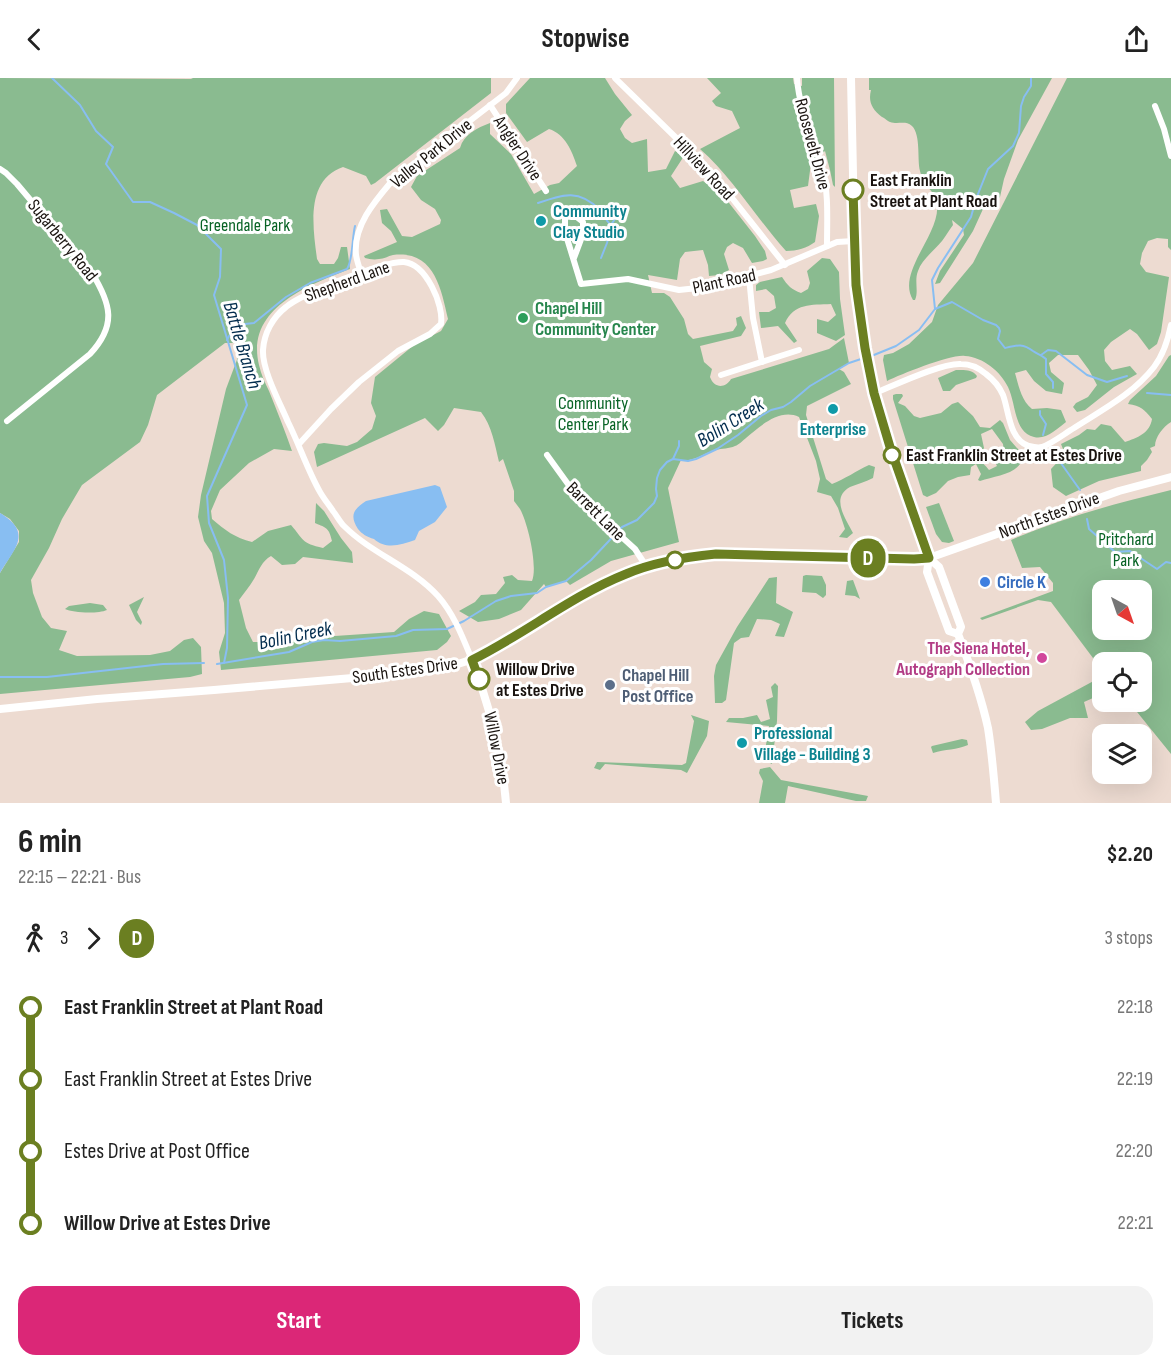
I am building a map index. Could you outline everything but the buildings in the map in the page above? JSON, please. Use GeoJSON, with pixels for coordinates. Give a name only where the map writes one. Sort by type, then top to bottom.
{"type":"FeatureCollection","features":[{"type":"Feature","properties":{"kind":"main road"},"geometry":{"type":"LineString","coordinates":[[851,78],[854,241],[856,285],[862,330],[874,389],[890,447],[929,558],[927,572],[949,632],[958,634],[978,691],[988,728],[996,803]]}},
{"type":"Feature","properties":{"kind":"main road","name":"North Estes Drive"},"geometry":{"type":"LineString","coordinates":[[929,558],[1119,491],[1171,477]]}},
{"type":"Feature","properties":{"kind":"main road","name":"South Estes Drive"},"geometry":{"type":"LineString","coordinates":[[0,708],[449,668],[472,660],[504,644],[582,595],[626,574],[645,566],[685,558],[716,554],[929,558]]}},
{"type":"Feature","properties":{"kind":"main road","name":"Willow Drive"},"geometry":{"type":"LineString","coordinates":[[472,660],[497,736],[506,803]]}},
{"type":"Feature","properties":{"kind":"street","name":"Valley Park Drive"},"geometry":{"type":"LineString","coordinates":[[361,273],[356,254],[358,234],[367,213],[378,197],[392,181],[506,93],[518,78]]}},
{"type":"Feature","properties":{"kind":"street","name":"Hillview Road"},"geometry":{"type":"LineString","coordinates":[[615,78],[713,174],[785,265]]}},
{"type":"Feature","properties":{"kind":"street","name":"Roosevelt Drive"},"geometry":{"type":"LineString","coordinates":[[797,78],[802,106],[822,168],[828,198],[827,246]]}},
{"type":"Feature","properties":{"kind":"street","name":"Angier Drive"},"geometry":{"type":"LineString","coordinates":[[490,105],[546,191]]}},
{"type":"Feature","properties":{"kind":"street"},"geometry":{"type":"LineString","coordinates":[[1155,106],[1171,156]]}},
{"type":"Feature","properties":{"kind":"street","name":"Sugarberry Road"},"geometry":{"type":"LineString","coordinates":[[0,169],[17,184],[92,273],[107,305],[109,322],[104,337],[90,354],[8,421]]}},
{"type":"Feature","properties":{"kind":"street","name":"Plant Road"},"geometry":{"type":"LineString","coordinates":[[574,258],[583,234],[583,222],[574,215],[565,217],[565,232],[581,284],[628,279],[666,288],[690,290],[748,277],[785,265],[840,241],[854,241]]}},
{"type":"Feature","properties":{"kind":"street","name":"Shepherd Lane"},"geometry":{"type":"LineString","coordinates":[[299,444],[359,382],[398,351],[430,334],[441,324],[441,312],[435,294],[427,278],[415,266],[406,262],[395,262],[361,273],[294,302],[276,318],[268,330],[263,348],[264,361],[274,392],[320,492],[343,525],[367,545],[429,587],[452,616],[472,660]]}},
{"type":"Feature","properties":{"kind":"street"},"geometry":{"type":"LineString","coordinates":[[748,277],[762,362]]}},
{"type":"Feature","properties":{"kind":"street"},"geometry":{"type":"LineString","coordinates":[[874,389],[946,366],[961,364],[975,367],[994,380],[998,386],[1011,425],[1023,444],[1041,447],[1124,396],[1139,384],[1155,366],[1165,349],[1171,325]]}},
{"type":"Feature","properties":{"kind":"street"},"geometry":{"type":"LineString","coordinates":[[721,375],[799,350]]}},
{"type":"Feature","properties":{"kind":"street","name":"Barrett Lane"},"geometry":{"type":"LineString","coordinates":[[547,455],[573,491],[635,549],[645,566]]}},
{"type":"Feature","properties":{"kind":"green space","name":"Greendale Park"},"geometry":{"type":"Polygon","coordinates":[[[0,78],[491,78],[491,93],[375,183],[371,185],[366,176],[343,167],[331,173],[322,182],[314,206],[313,220],[317,259],[320,264],[334,264],[341,247],[347,247],[350,269],[299,291],[284,302],[271,314],[262,328],[257,345],[261,372],[292,451],[274,449],[249,463],[220,490],[211,511],[212,519],[231,533],[252,542],[268,531],[291,525],[301,538],[323,548],[332,541],[327,529],[315,523],[316,503],[352,552],[353,563],[303,557],[295,564],[282,565],[271,556],[265,560],[239,600],[246,628],[253,642],[394,632],[409,619],[424,611],[439,614],[451,636],[437,650],[221,670],[219,652],[225,633],[224,603],[212,553],[204,541],[198,517],[226,389],[238,357],[236,343],[225,343],[157,395],[140,442],[82,485],[31,580],[42,617],[51,628],[67,631],[59,650],[77,656],[150,655],[170,651],[184,640],[193,638],[201,647],[202,674],[190,677],[0,694],[0,573],[19,542],[19,531],[10,519],[0,513],[0,78]]]}},
{"type":"Feature","properties":{"kind":"green space","name":"Community Center Park"},"geometry":{"type":"Polygon","coordinates":[[[530,78],[605,78],[632,115],[620,129],[625,138],[632,143],[647,139],[648,172],[666,169],[675,151],[684,156],[671,176],[680,188],[703,181],[722,194],[765,251],[767,259],[752,263],[743,248],[733,243],[727,247],[724,254],[729,270],[720,275],[709,276],[703,250],[685,252],[680,259],[677,280],[648,275],[652,293],[664,293],[670,297],[684,319],[688,334],[693,339],[733,331],[737,325],[736,318],[741,316],[746,328],[741,336],[700,346],[704,362],[712,369],[710,377],[714,383],[723,386],[731,379],[829,349],[844,338],[849,363],[839,369],[844,372],[851,384],[807,406],[806,415],[826,479],[832,484],[869,465],[875,467],[873,478],[850,487],[841,497],[841,509],[853,533],[847,538],[839,537],[845,529],[831,496],[817,492],[820,479],[816,461],[799,417],[785,415],[764,424],[730,448],[711,451],[691,460],[681,460],[668,488],[679,542],[611,561],[570,585],[566,581],[546,587],[544,584],[521,610],[499,619],[478,622],[459,611],[475,602],[481,595],[496,594],[505,583],[503,577],[512,575],[518,580],[532,581],[534,574],[526,524],[514,501],[514,491],[503,459],[499,462],[490,429],[481,412],[454,408],[438,431],[425,418],[317,467],[314,452],[318,444],[347,446],[357,442],[372,429],[376,416],[371,403],[375,377],[414,345],[441,331],[448,319],[438,284],[427,265],[407,255],[393,255],[383,259],[365,258],[364,256],[397,242],[391,231],[382,223],[380,210],[387,209],[402,236],[412,237],[440,224],[441,220],[435,209],[421,200],[411,187],[417,176],[460,148],[472,132],[490,123],[490,134],[511,154],[534,194],[559,183],[577,166],[564,139],[555,131],[549,129],[527,142],[506,113],[506,104],[530,78]]]}},
{"type":"Feature","properties":{"kind":"green space"},"geometry":{"type":"Polygon","coordinates":[[[707,78],[793,78],[794,84],[802,86],[802,78],[834,78],[835,187],[825,151],[811,163],[808,186],[790,190],[794,208],[816,204],[819,216],[815,242],[812,244],[802,249],[786,251],[734,185],[700,149],[740,128],[732,111],[716,106],[712,101],[721,93],[707,78]]]}},
{"type":"Feature","properties":{"kind":"green space"},"geometry":{"type":"Polygon","coordinates":[[[869,78],[1052,78],[1018,140],[1000,197],[983,209],[973,231],[940,283],[935,284],[940,271],[964,235],[963,229],[952,220],[953,225],[945,237],[920,267],[915,300],[909,288],[911,275],[930,234],[937,207],[934,195],[920,173],[915,130],[907,123],[889,122],[876,111],[871,102],[869,78]]]}},
{"type":"Feature","properties":{"kind":"green space"},"geometry":{"type":"Polygon","coordinates":[[[1067,78],[1171,78],[1171,250],[1168,247],[1168,239],[1157,238],[1148,241],[1140,264],[1146,272],[1169,277],[1161,332],[1157,344],[1149,350],[1137,334],[1130,329],[1111,342],[1104,350],[1105,361],[1112,370],[1130,366],[1137,374],[1114,387],[1085,410],[1077,412],[1073,407],[1088,397],[1097,385],[1078,355],[1058,355],[1049,363],[1051,372],[1064,383],[1062,394],[1046,391],[1026,370],[1015,373],[1025,402],[1032,409],[1061,410],[1066,422],[1051,433],[1038,438],[1023,430],[1005,381],[985,362],[972,357],[958,356],[926,365],[887,381],[883,360],[884,355],[909,344],[932,322],[938,305],[973,263],[1067,78]]]}},
{"type":"Feature","properties":{"kind":"green space"},"geometry":{"type":"Polygon","coordinates":[[[822,258],[830,259],[839,272],[845,335],[836,341],[817,333],[817,319],[828,322],[836,315],[831,304],[804,306],[789,316],[785,323],[797,341],[794,343],[778,326],[761,328],[759,312],[769,312],[776,308],[774,296],[766,289],[756,291],[756,285],[782,277],[790,287],[801,293],[808,289],[810,283],[807,271],[822,258]]]}},
{"type":"Feature","properties":{"kind":"green space"},"geometry":{"type":"Polygon","coordinates":[[[1171,355],[1171,422],[1160,432],[1155,446],[1150,448],[1152,452],[1141,466],[1141,471],[1099,481],[1066,496],[1053,487],[1051,469],[1065,454],[1061,444],[1087,429],[1095,430],[1101,424],[1111,426],[1125,442],[1138,437],[1149,428],[1152,419],[1147,413],[1142,408],[1128,404],[1156,376],[1171,355]]]}},
{"type":"Feature","properties":{"kind":"green space"},"geometry":{"type":"Polygon","coordinates":[[[956,370],[970,371],[977,376],[956,385],[950,391],[943,391],[938,378],[956,370]]]}},
{"type":"Feature","properties":{"kind":"green space"},"geometry":{"type":"Polygon","coordinates":[[[902,394],[898,403],[920,418],[941,413],[958,402],[973,416],[980,427],[990,428],[1000,420],[1010,440],[1024,456],[1012,471],[980,481],[978,480],[981,474],[976,464],[971,467],[970,475],[948,481],[936,493],[927,497],[923,495],[893,395],[902,394]],[[992,429],[981,434],[984,448],[979,456],[989,470],[997,466],[994,460],[1004,453],[1003,444],[992,429]]]}},
{"type":"Feature","properties":{"kind":"green space","name":"Pritchard Park"},"geometry":{"type":"Polygon","coordinates":[[[1171,490],[1171,754],[1152,730],[1152,724],[1147,724],[1137,712],[1152,712],[1152,652],[1092,652],[1092,657],[1051,602],[1038,600],[982,620],[980,618],[1053,591],[1053,583],[1040,567],[1022,568],[1011,540],[1110,506],[1171,490]]]}},
{"type":"Feature","properties":{"kind":"green space"},"geometry":{"type":"Polygon","coordinates":[[[939,503],[954,541],[949,543],[942,542],[936,534],[926,507],[939,503]]]}},
{"type":"Feature","properties":{"kind":"green space"},"geometry":{"type":"Polygon","coordinates":[[[803,576],[822,576],[826,585],[826,595],[823,598],[816,593],[802,592],[803,576]]]}},
{"type":"Feature","properties":{"kind":"green space"},"geometry":{"type":"Polygon","coordinates":[[[777,577],[776,603],[793,612],[784,637],[775,636],[780,624],[771,620],[757,619],[749,637],[741,638],[734,643],[726,700],[722,703],[715,703],[716,665],[737,627],[769,578],[777,577]]]}},
{"type":"Feature","properties":{"kind":"green space"},"geometry":{"type":"Polygon","coordinates":[[[853,580],[860,599],[845,595],[847,581],[853,580]]]}},
{"type":"Feature","properties":{"kind":"green space"},"geometry":{"type":"Polygon","coordinates":[[[144,597],[137,612],[142,622],[141,625],[129,605],[144,597]]]}},
{"type":"Feature","properties":{"kind":"green space"},"geometry":{"type":"Polygon","coordinates":[[[90,603],[103,605],[107,610],[86,612],[65,609],[69,606],[90,603]]]}},
{"type":"Feature","properties":{"kind":"green space"},"geometry":{"type":"Polygon","coordinates":[[[1092,682],[1092,698],[1084,702],[1088,718],[1070,718],[1042,729],[1031,730],[1025,722],[1038,711],[1092,682]]]}},
{"type":"Feature","properties":{"kind":"green space"},"geometry":{"type":"Polygon","coordinates":[[[775,683],[778,686],[777,721],[772,764],[768,762],[765,751],[769,726],[726,722],[729,718],[757,715],[761,722],[770,719],[766,700],[773,697],[771,687],[775,683]]]}},
{"type":"Feature","properties":{"kind":"green space"},"geometry":{"type":"Polygon","coordinates":[[[691,715],[709,721],[707,736],[687,773],[681,770],[605,764],[600,770],[594,768],[597,762],[682,765],[686,763],[694,721],[691,715]]]}},
{"type":"Feature","properties":{"kind":"green space"},"geometry":{"type":"Polygon","coordinates":[[[962,739],[967,740],[968,745],[933,753],[932,746],[962,739]]]}},
{"type":"Feature","properties":{"kind":"green space"},"geometry":{"type":"Polygon","coordinates":[[[770,767],[781,780],[868,796],[866,801],[856,801],[788,786],[785,803],[759,803],[763,781],[759,773],[760,769],[770,767]]]}},
{"type":"Feature","properties":{"kind":"water"},"geometry":{"type":"Polygon","coordinates":[[[435,485],[440,487],[447,507],[435,522],[419,531],[415,540],[399,545],[384,544],[363,534],[355,524],[354,513],[366,501],[435,485]]]}},
{"type":"Feature","properties":{"kind":"water"},"geometry":{"type":"Polygon","coordinates":[[[0,513],[16,527],[18,541],[0,573],[0,513]]]}},
{"type":"Feature","properties":{"kind":"waterway","name":"Battle Branch"},"geometry":{"type":"LineString","coordinates":[[52,78],[80,105],[96,131],[113,147],[106,164],[133,202],[150,202],[197,225],[221,249],[220,277],[214,295],[247,405],[207,496],[209,523],[224,560],[228,598],[227,648],[224,663]]}},
{"type":"Feature","properties":{"kind":"waterway","name":"Bolin Creek"},"geometry":{"type":"LineString","coordinates":[[869,357],[896,346],[919,330],[935,309],[932,280],[971,217],[988,169],[1013,146],[1019,133],[1021,106],[1031,86],[1031,78]]}},
{"type":"Feature","properties":{"kind":"waterway"},"geometry":{"type":"LineString","coordinates":[[538,203],[571,195],[592,203],[611,225],[601,258]]}},
{"type":"Feature","properties":{"kind":"waterway"},"geometry":{"type":"LineString","coordinates":[[611,225],[618,214],[617,209]]}},
{"type":"Feature","properties":{"kind":"waterway"},"geometry":{"type":"LineString","coordinates":[[227,340],[245,324],[254,323],[286,297],[310,283],[347,269],[355,226]]}},
{"type":"Feature","properties":{"kind":"waterway"},"geometry":{"type":"LineString","coordinates":[[935,309],[952,302],[996,325],[1000,331],[998,339],[1005,348],[1023,346],[1046,359],[1046,374],[1053,382],[1053,388]]}},
{"type":"Feature","properties":{"kind":"waterway"},"geometry":{"type":"LineString","coordinates":[[1041,355],[1048,350],[1056,351],[1087,375],[1107,382],[1127,376]]}},
{"type":"Feature","properties":{"kind":"waterway","name":"Bolin Creek"},"geometry":{"type":"LineString","coordinates":[[217,664],[289,652],[312,642],[324,640],[340,641],[396,636],[413,630],[447,629],[496,601],[511,596],[537,593],[546,587],[566,581],[591,560],[622,527],[637,520],[654,503],[657,496],[657,478],[667,462],[673,459],[688,461],[696,459],[717,449],[761,416],[783,407],[810,386],[849,363],[864,358]]}},
{"type":"Feature","properties":{"kind":"waterway"},"geometry":{"type":"LineString","coordinates":[[1147,393],[1171,395]]}},
{"type":"Feature","properties":{"kind":"waterway"},"geometry":{"type":"LineString","coordinates":[[1040,411],[1046,424],[1043,435]]}},
{"type":"Feature","properties":{"kind":"waterway"},"geometry":{"type":"LineString","coordinates":[[673,459],[679,441]]}},
{"type":"Feature","properties":{"kind":"waterway"},"geometry":{"type":"LineString","coordinates":[[1053,452],[1080,490]]}},
{"type":"Feature","properties":{"kind":"waterway"},"geometry":{"type":"LineString","coordinates":[[1087,519],[1089,529],[1115,552],[1130,551],[1157,569],[1166,562],[1171,563]]}},
{"type":"Feature","properties":{"kind":"waterway","name":"Bolin Creek"},"geometry":{"type":"LineString","coordinates":[[0,677],[47,677],[163,664],[204,663]]}},
{"type":"Feature","properties":{"kind":"bus line","name":"D"},"geometry":{"type":"LineString","coordinates":[[479,679],[472,660],[504,644],[600,585],[645,566],[716,554],[929,558],[881,420],[874,393],[856,285],[853,190]]}},
{"type":"Feature","properties":{"kind":"place","name":"East Franklin Street at Plant Road"},"geometry":{"type":"Point","coordinates":[853,190]}},
{"type":"Feature","properties":{"kind":"place","name":"Community Clay Studio"},"geometry":{"type":"Point","coordinates":[541,221]}},
{"type":"Feature","properties":{"kind":"place","name":"Chapel Hill Community Center"},"geometry":{"type":"Point","coordinates":[523,318]}},
{"type":"Feature","properties":{"kind":"place","name":"Enterprise"},"geometry":{"type":"Point","coordinates":[833,409]}},
{"type":"Feature","properties":{"kind":"place","name":"East Franklin Street at Estes Drive"},"geometry":{"type":"Point","coordinates":[892,455]}},
{"type":"Feature","properties":{"kind":"place","name":"Circle K"},"geometry":{"type":"Point","coordinates":[985,582]}},
{"type":"Feature","properties":{"kind":"place","name":"The Siena Hotel, Autograph Collection"},"geometry":{"type":"Point","coordinates":[1042,658]}},
{"type":"Feature","properties":{"kind":"place","name":"Willow Drive at Estes Drive"},"geometry":{"type":"Point","coordinates":[479,679]}},
{"type":"Feature","properties":{"kind":"place","name":"Chapel Hill Post Office"},"geometry":{"type":"Point","coordinates":[610,685]}},
{"type":"Feature","properties":{"kind":"place","name":"Professional Village - Building 3"},"geometry":{"type":"Point","coordinates":[742,743]}}]}
